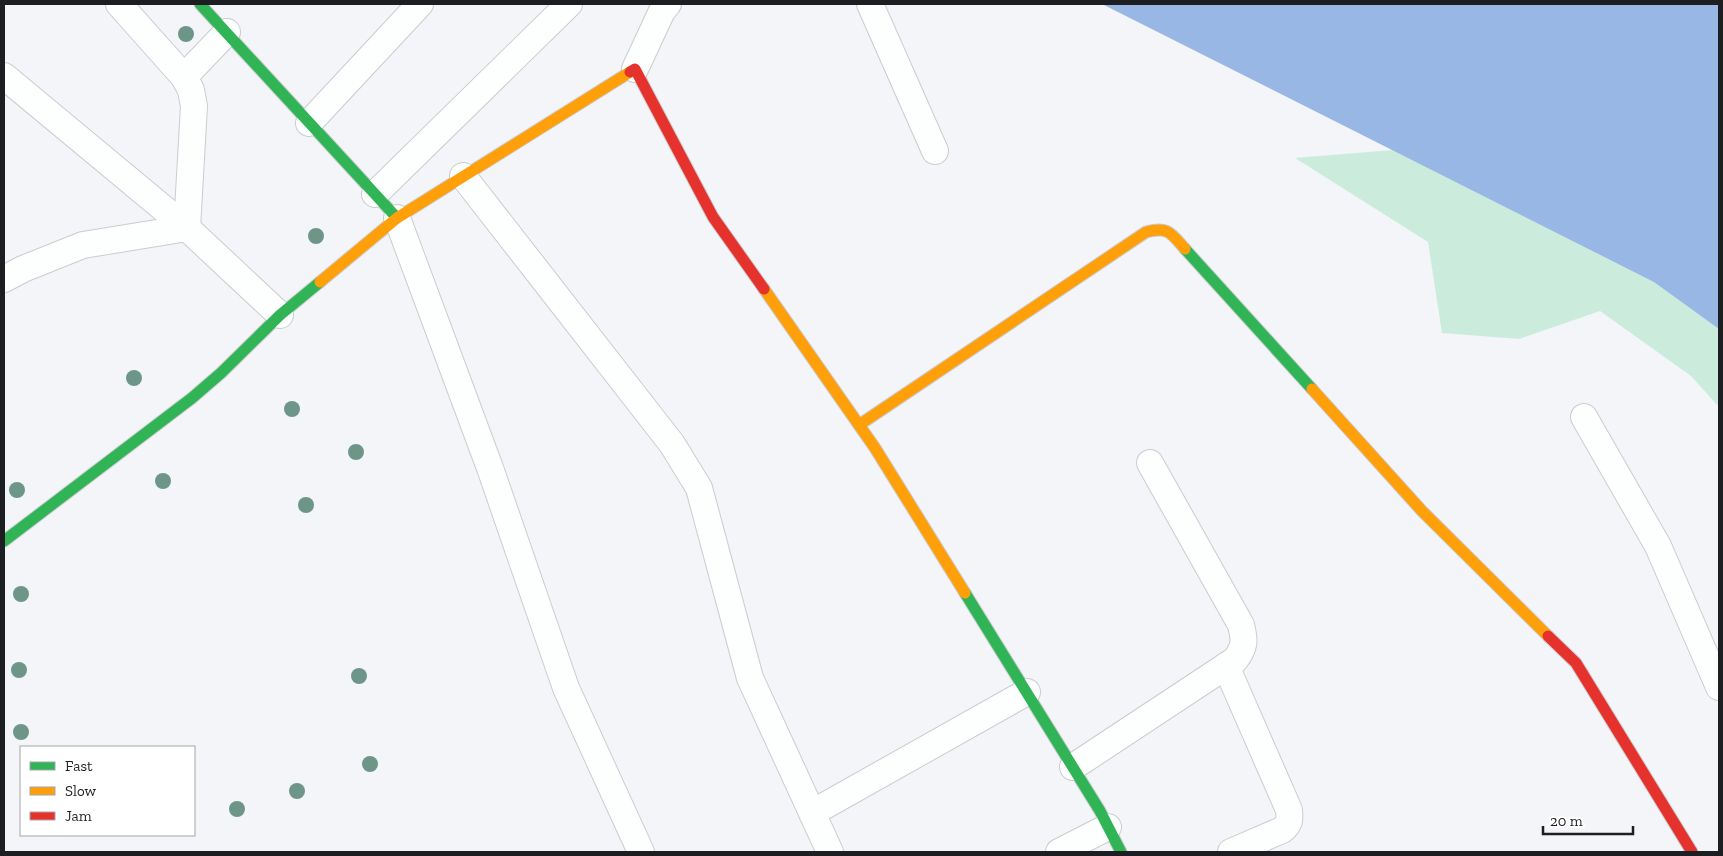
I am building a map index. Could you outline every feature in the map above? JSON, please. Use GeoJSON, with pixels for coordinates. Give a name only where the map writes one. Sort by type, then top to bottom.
{"type":"FeatureCollection","features":[{"type":"Feature","properties":{"kind":"street"},"geometry":{"type":"LineString","coordinates":[[118,4],[184,77],[191,90],[194,106],[187,228]]}},
{"type":"Feature","properties":{"kind":"street"},"geometry":{"type":"LineString","coordinates":[[200,4],[397,218],[490,468],[566,688],[642,852]]}},
{"type":"Feature","properties":{"kind":"street"},"geometry":{"type":"LineString","coordinates":[[309,123],[420,4]]}},
{"type":"Feature","properties":{"kind":"street"},"geometry":{"type":"LineString","coordinates":[[375,194],[569,4]]}},
{"type":"Feature","properties":{"kind":"street"},"geometry":{"type":"LineString","coordinates":[[4,540],[192,398],[280,315],[397,218],[635,69],[662,11],[668,4]]}},
{"type":"Feature","properties":{"kind":"street"},"geometry":{"type":"LineString","coordinates":[[870,4],[935,150]]}},
{"type":"Feature","properties":{"kind":"street"},"geometry":{"type":"LineString","coordinates":[[184,77],[227,32]]}},
{"type":"Feature","properties":{"kind":"street"},"geometry":{"type":"LineString","coordinates":[[635,69],[713,217],[881,456],[1073,767],[1121,852]]}},
{"type":"Feature","properties":{"kind":"street"},"geometry":{"type":"LineString","coordinates":[[4,76],[187,228],[280,315]]}},
{"type":"Feature","properties":{"kind":"street"},"geometry":{"type":"LineString","coordinates":[[463,176],[672,444],[699,488],[750,678],[830,852]]}},
{"type":"Feature","properties":{"kind":"street"},"geometry":{"type":"LineString","coordinates":[[4,279],[23,269],[83,245],[187,228]]}},
{"type":"Feature","properties":{"kind":"street"},"geometry":{"type":"LineString","coordinates":[[859,425],[1146,232],[1158,229],[1169,231],[1422,511],[1576,663],[1692,852]]}},
{"type":"Feature","properties":{"kind":"street"},"geometry":{"type":"LineString","coordinates":[[1584,417],[1658,546],[1719,687]]}},
{"type":"Feature","properties":{"kind":"street"},"geometry":{"type":"LineString","coordinates":[[1073,767],[1235,660],[1243,649],[1244,636],[1242,625],[1150,464]]}},
{"type":"Feature","properties":{"kind":"street"},"geometry":{"type":"LineString","coordinates":[[1226,666],[1289,810],[1290,818],[1288,825],[1282,830],[1232,852]]}},
{"type":"Feature","properties":{"kind":"street"},"geometry":{"type":"LineString","coordinates":[[812,813],[1027,692]]}},
{"type":"Feature","properties":{"kind":"street"},"geometry":{"type":"LineString","coordinates":[[1059,852],[1108,827]]}},
{"type":"Feature","properties":{"kind":"green space"},"geometry":{"type":"Polygon","coordinates":[[[1429,147],[1719,315],[1719,407],[1691,376],[1600,311],[1519,339],[1442,333],[1428,242],[1295,158],[1429,147]]]}},
{"type":"Feature","properties":{"kind":"water"},"geometry":{"type":"Polygon","coordinates":[[[1102,4],[1719,4],[1719,329],[1654,282],[1102,4]]]}},
{"type":"Feature","properties":{"kind":"traffic: fast"},"geometry":{"type":"LineString","coordinates":[[200,4],[397,218]]}},
{"type":"Feature","properties":{"kind":"traffic: fast"},"geometry":{"type":"LineString","coordinates":[[1185,249],[1312,389]]}},
{"type":"Feature","properties":{"kind":"traffic: fast"},"geometry":{"type":"LineString","coordinates":[[4,541],[192,398],[221,373],[280,315],[320,282]]}},
{"type":"Feature","properties":{"kind":"traffic: fast"},"geometry":{"type":"LineString","coordinates":[[965,593],[1100,811],[1121,852]]}},
{"type":"Feature","properties":{"kind":"traffic: slow"},"geometry":{"type":"LineString","coordinates":[[320,282],[397,218],[630,72]]}},
{"type":"Feature","properties":{"kind":"traffic: slow"},"geometry":{"type":"LineString","coordinates":[[859,425],[1146,232],[1153,230],[1168,232],[1185,249]]}},
{"type":"Feature","properties":{"kind":"traffic: slow"},"geometry":{"type":"LineString","coordinates":[[764,289],[875,448],[965,593]]}},
{"type":"Feature","properties":{"kind":"traffic: slow"},"geometry":{"type":"LineString","coordinates":[[1312,389],[1422,511],[1548,636]]}},
{"type":"Feature","properties":{"kind":"traffic: jam"},"geometry":{"type":"LineString","coordinates":[[630,72],[635,69],[713,217],[764,289]]}},
{"type":"Feature","properties":{"kind":"traffic: jam"},"geometry":{"type":"LineString","coordinates":[[1548,636],[1576,663],[1692,852]]}}]}
